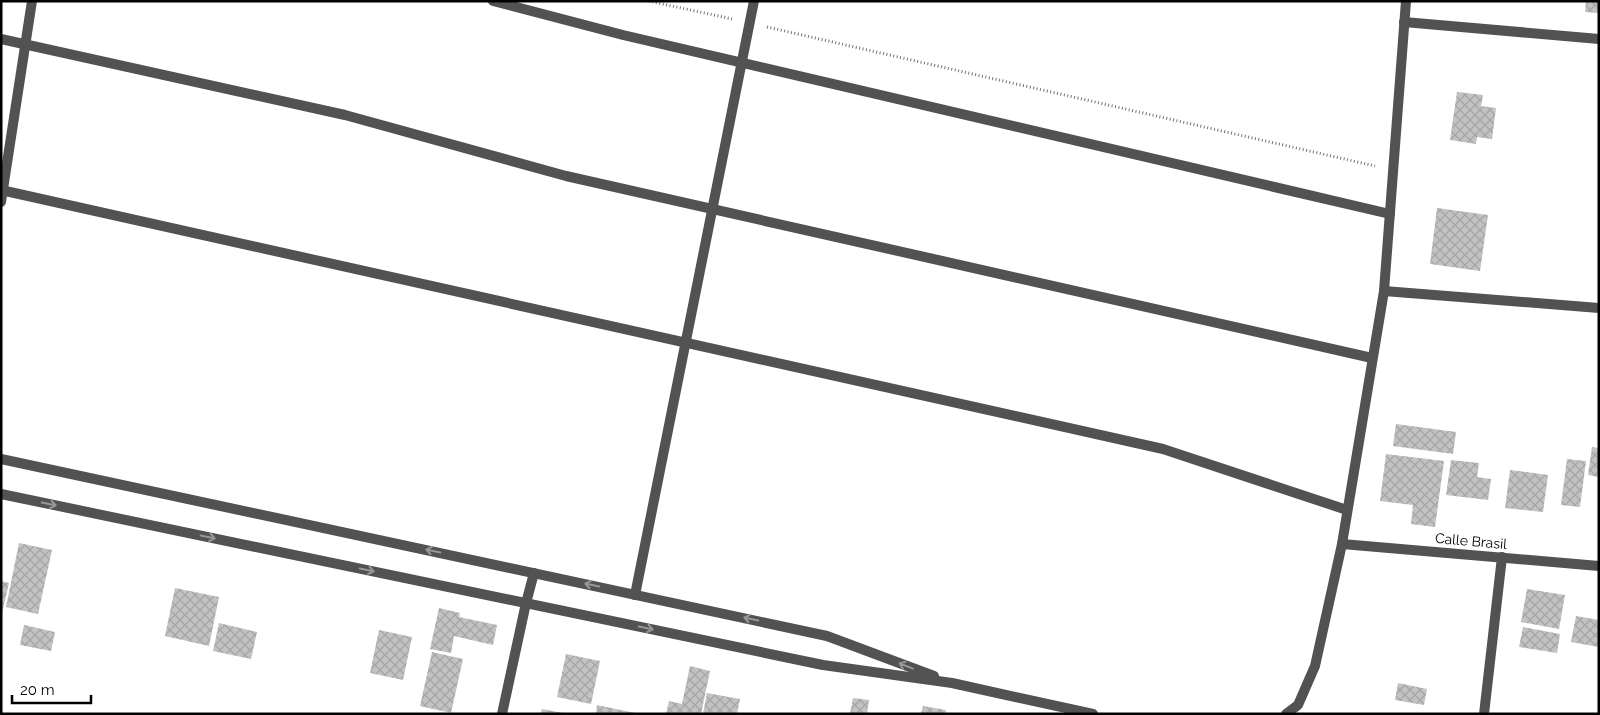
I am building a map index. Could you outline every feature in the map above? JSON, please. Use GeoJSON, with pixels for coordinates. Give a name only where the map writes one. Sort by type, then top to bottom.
{"type":"FeatureCollection","features":[{"type":"Feature","properties":{"kind":"street"},"geometry":{"type":"LineString","coordinates":[[1,202],[32,1]]}},
{"type":"Feature","properties":{"kind":"street"},"geometry":{"type":"LineString","coordinates":[[493,1],[624,35],[1390,214]]}},
{"type":"Feature","properties":{"kind":"street"},"geometry":{"type":"LineString","coordinates":[[635,594],[754,1]]}},
{"type":"Feature","properties":{"kind":"street"},"geometry":{"type":"LineString","coordinates":[[1286,714],[1298,706],[1315,666],[1342,544],[1384,291],[1406,1]]}},
{"type":"Feature","properties":{"kind":"street"},"geometry":{"type":"LineString","coordinates":[[1404,22],[1599,39]]}},
{"type":"Feature","properties":{"kind":"street"},"geometry":{"type":"LineString","coordinates":[[1,39],[345,115],[566,176],[1372,358]]}},
{"type":"Feature","properties":{"kind":"street"},"geometry":{"type":"LineString","coordinates":[[2,190],[1163,449],[1347,510]]}},
{"type":"Feature","properties":{"kind":"street"},"geometry":{"type":"LineString","coordinates":[[1384,291],[1599,308]]}},
{"type":"Feature","properties":{"kind":"street"},"geometry":{"type":"LineString","coordinates":[[1,459],[827,636],[952,683]]}},
{"type":"Feature","properties":{"kind":"street"},"geometry":{"type":"LineString","coordinates":[[1,494],[823,665],[952,683],[1093,714]]}},
{"type":"Feature","properties":{"kind":"street","name":"Calle Brasil"},"geometry":{"type":"LineString","coordinates":[[1342,544],[1599,566]]}},
{"type":"Feature","properties":{"kind":"street"},"geometry":{"type":"LineString","coordinates":[[1484,714],[1502,557]]}},
{"type":"Feature","properties":{"kind":"street"},"geometry":{"type":"LineString","coordinates":[[502,714],[534,573]]}},
{"type":"Feature","properties":{"kind":"path"},"geometry":{"type":"LineString","coordinates":[[649,1],[1393,170]]}},
{"type":"Feature","properties":{"kind":"building"},"geometry":{"type":"Polygon","coordinates":[[[1586,1],[1599,1],[1599,13],[1585,12],[1586,1]]]}},
{"type":"Feature","properties":{"kind":"building"},"geometry":{"type":"Polygon","coordinates":[[[1457,92],[1483,95],[1481,106],[1496,108],[1492,139],[1477,137],[1476,144],[1450,140],[1457,92]]]}},
{"type":"Feature","properties":{"kind":"building"},"geometry":{"type":"Polygon","coordinates":[[[1437,208],[1488,215],[1480,271],[1430,264],[1437,208]]]}},
{"type":"Feature","properties":{"kind":"building"},"geometry":{"type":"Polygon","coordinates":[[[1396,424],[1456,432],[1453,454],[1393,446],[1396,424]]]}},
{"type":"Feature","properties":{"kind":"building"},"geometry":{"type":"Polygon","coordinates":[[[1592,447],[1599,448],[1599,477],[1588,475],[1592,447]]]}},
{"type":"Feature","properties":{"kind":"building"},"geometry":{"type":"Polygon","coordinates":[[[1386,454],[1444,461],[1435,527],[1411,524],[1413,505],[1380,501],[1386,454]]]}},
{"type":"Feature","properties":{"kind":"building"},"geometry":{"type":"Polygon","coordinates":[[[1567,459],[1586,461],[1580,507],[1561,505],[1567,459]]]}},
{"type":"Feature","properties":{"kind":"building"},"geometry":{"type":"Polygon","coordinates":[[[1451,460],[1479,463],[1477,477],[1491,479],[1488,500],[1446,495],[1451,460]]]}},
{"type":"Feature","properties":{"kind":"building"},"geometry":{"type":"Polygon","coordinates":[[[1510,470],[1548,475],[1543,512],[1505,508],[1510,470]]]}},
{"type":"Feature","properties":{"kind":"building"},"geometry":{"type":"Polygon","coordinates":[[[19,543],[52,550],[38,614],[6,607],[19,543]]]}},
{"type":"Feature","properties":{"kind":"building"},"geometry":{"type":"Polygon","coordinates":[[[1,581],[9,583],[2,613],[1,613],[1,581]]]}},
{"type":"Feature","properties":{"kind":"building"},"geometry":{"type":"Polygon","coordinates":[[[175,588],[219,597],[209,646],[165,636],[175,588]]]}},
{"type":"Feature","properties":{"kind":"building"},"geometry":{"type":"Polygon","coordinates":[[[1527,589],[1565,595],[1559,629],[1521,622],[1527,589]]]}},
{"type":"Feature","properties":{"kind":"building"},"geometry":{"type":"Polygon","coordinates":[[[439,608],[460,613],[459,617],[497,625],[493,645],[454,636],[451,653],[430,649],[439,608]]]}},
{"type":"Feature","properties":{"kind":"building"},"geometry":{"type":"Polygon","coordinates":[[[1576,616],[1599,620],[1599,647],[1571,642],[1576,616]]]}},
{"type":"Feature","properties":{"kind":"building"},"geometry":{"type":"Polygon","coordinates":[[[219,623],[257,632],[251,659],[213,651],[219,623]]]}},
{"type":"Feature","properties":{"kind":"building"},"geometry":{"type":"Polygon","coordinates":[[[24,625],[55,632],[51,651],[20,645],[24,625]]]}},
{"type":"Feature","properties":{"kind":"building"},"geometry":{"type":"Polygon","coordinates":[[[1523,627],[1560,634],[1557,653],[1519,647],[1523,627]]]}},
{"type":"Feature","properties":{"kind":"building"},"geometry":{"type":"Polygon","coordinates":[[[379,630],[412,637],[403,680],[370,673],[379,630]]]}},
{"type":"Feature","properties":{"kind":"building"},"geometry":{"type":"Polygon","coordinates":[[[432,652],[463,659],[451,713],[420,706],[432,652]]]}},
{"type":"Feature","properties":{"kind":"building"},"geometry":{"type":"Polygon","coordinates":[[[566,654],[600,661],[591,704],[557,697],[566,654]]]}},
{"type":"Feature","properties":{"kind":"building"},"geometry":{"type":"Polygon","coordinates":[[[690,666],[710,671],[701,714],[666,714],[669,701],[682,704],[690,666]]]}},
{"type":"Feature","properties":{"kind":"building"},"geometry":{"type":"Polygon","coordinates":[[[1398,683],[1427,689],[1424,705],[1395,700],[1398,683]]]}},
{"type":"Feature","properties":{"kind":"building"},"geometry":{"type":"Polygon","coordinates":[[[707,693],[740,699],[737,714],[703,714],[707,693]]]}},
{"type":"Feature","properties":{"kind":"building"},"geometry":{"type":"Polygon","coordinates":[[[853,698],[869,700],[867,714],[850,714],[853,698]]]}},
{"type":"Feature","properties":{"kind":"building"},"geometry":{"type":"Polygon","coordinates":[[[597,705],[635,713],[596,714],[597,705]]]}},
{"type":"Feature","properties":{"kind":"building"},"geometry":{"type":"Polygon","coordinates":[[[923,706],[946,710],[945,714],[921,714],[923,706]]]}},
{"type":"Feature","properties":{"kind":"building"},"geometry":{"type":"Polygon","coordinates":[[[542,709],[563,713],[563,714],[541,714],[542,709]]]}}]}
